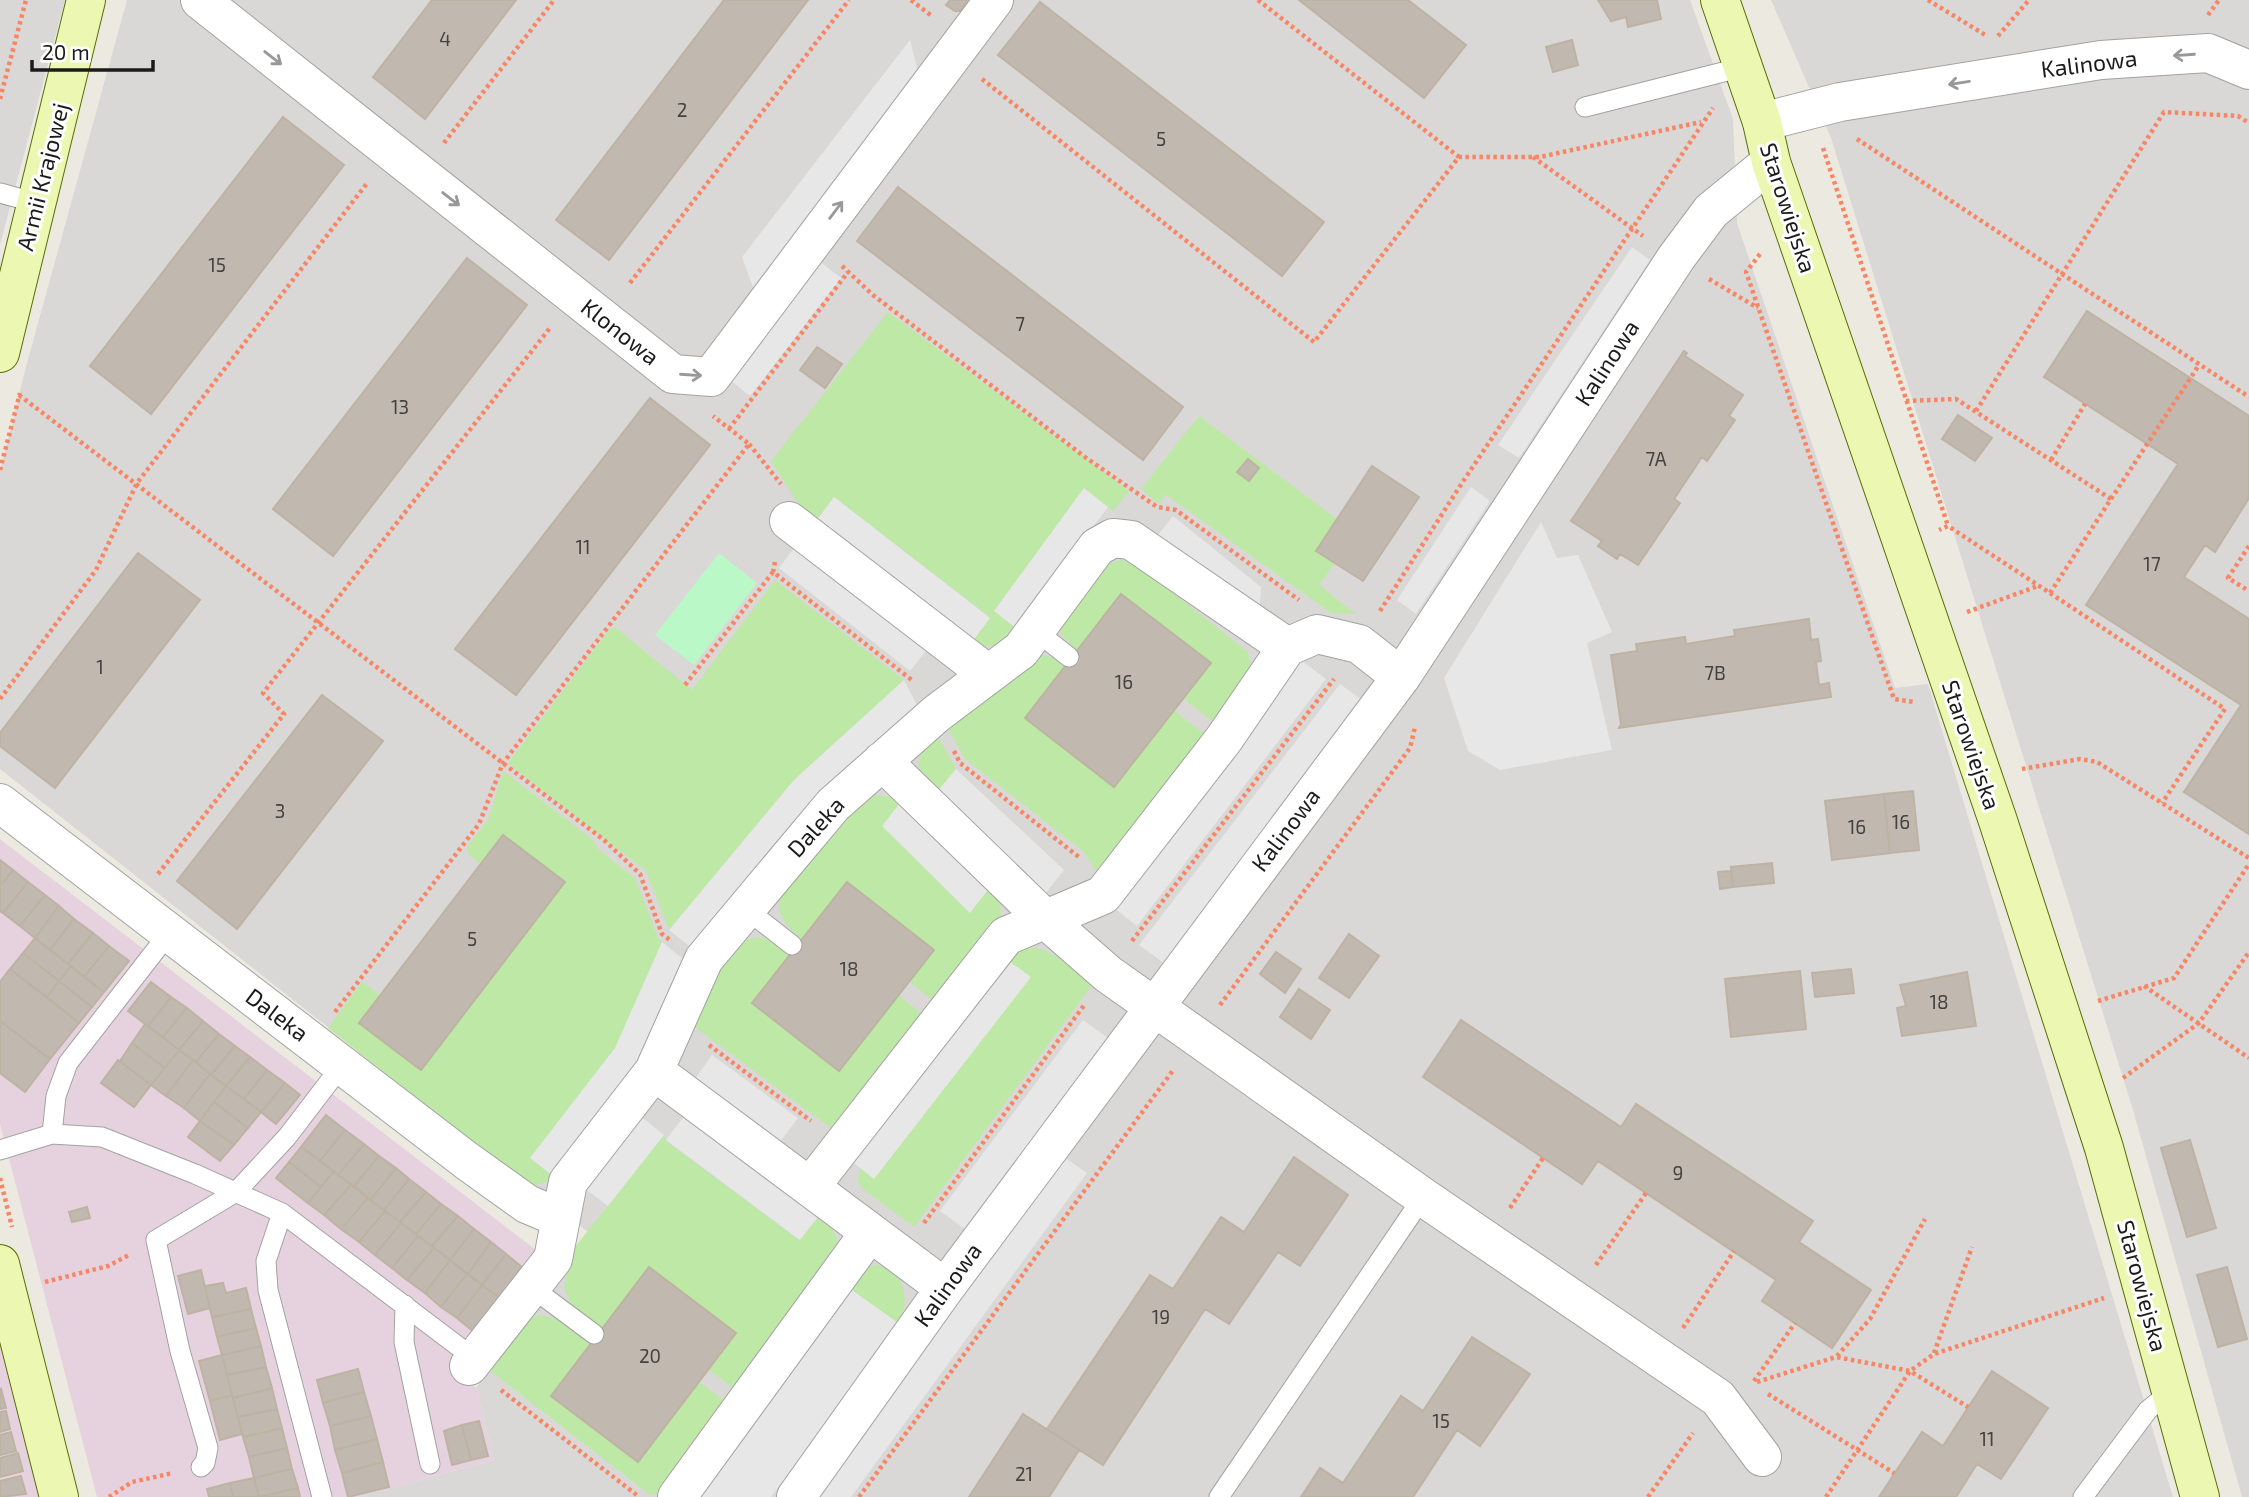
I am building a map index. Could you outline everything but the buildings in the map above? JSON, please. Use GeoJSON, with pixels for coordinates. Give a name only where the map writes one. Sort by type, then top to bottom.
{"type":"FeatureCollection","features":[{"type":"Feature","properties":{"kind":"street","name":"Armii Krajowej"},"geometry":{"type":"LineString","coordinates":[[1,348],[86,0]]}},
{"type":"Feature","properties":{"kind":"street","name":"Klonowa"},"geometry":{"type":"LineString","coordinates":[[200,0],[673,374],[711,377],[994,0]]}},
{"type":"Feature","properties":{"kind":"street","name":"Starowiejska"},"geometry":{"type":"LineString","coordinates":[[1720,0],[1726,71],[1762,122],[1771,162],[1960,713],[2104,1148],[2200,1497]]}},
{"type":"Feature","properties":{"kind":"street","name":"Kalinowa"},"geometry":{"type":"LineString","coordinates":[[1762,122],[1844,115],[2101,60],[2208,53],[2249,71]]}},
{"type":"Feature","properties":{"kind":"street","name":"Kalinowa"},"geometry":{"type":"LineString","coordinates":[[796,1497],[945,1288],[1401,677],[1676,258],[1711,211],[1771,162]]}},
{"type":"Feature","properties":{"kind":"street"},"geometry":{"type":"LineString","coordinates":[[789,521],[988,674]]}},
{"type":"Feature","properties":{"kind":"street","name":"Daleka"},"geometry":{"type":"LineString","coordinates":[[472,1362],[553,1259],[568,1182],[653,1071],[704,959],[833,805],[936,714],[1021,650],[1097,547],[1113,538],[1131,540],[1287,647]]}},
{"type":"Feature","properties":{"kind":"street"},"geometry":{"type":"LineString","coordinates":[[810,1187],[1006,936],[1103,895],[1224,739],[1287,647],[1317,634],[1359,643],[1401,677]]}},
{"type":"Feature","properties":{"kind":"street"},"geometry":{"type":"LineString","coordinates":[[882,761],[1045,919],[1108,974],[1153,1009],[1423,1197],[1718,1398],[1762,1457]]}},
{"type":"Feature","properties":{"kind":"street","name":"Daleka"},"geometry":{"type":"LineString","coordinates":[[0,803],[527,1204],[561,1218]]}},
{"type":"Feature","properties":{"kind":"street"},"geometry":{"type":"LineString","coordinates":[[653,1071],[945,1288]]}},
{"type":"Feature","properties":{"kind":"street"},"geometry":{"type":"LineString","coordinates":[[677,1497],[870,1232]]}},
{"type":"Feature","properties":{"kind":"street"},"geometry":{"type":"LineString","coordinates":[[4,1279],[59,1497]]}},
{"type":"Feature","properties":{"kind":"lane"},"geometry":{"type":"LineString","coordinates":[[1585,107],[1726,71]]}},
{"type":"Feature","properties":{"kind":"lane"},"geometry":{"type":"LineString","coordinates":[[0,193],[37,203]]}},
{"type":"Feature","properties":{"kind":"lane"},"geometry":{"type":"LineString","coordinates":[[1036,631],[1069,657]]}},
{"type":"Feature","properties":{"kind":"lane"},"geometry":{"type":"LineString","coordinates":[[746,909],[792,945]]}},
{"type":"Feature","properties":{"kind":"lane"},"geometry":{"type":"LineString","coordinates":[[52,1134],[56,1097],[68,1063],[169,933]]}},
{"type":"Feature","properties":{"kind":"lane"},"geometry":{"type":"LineString","coordinates":[[201,1467],[205,1463],[208,1448],[180,1351],[156,1240],[236,1192],[287,1137],[342,1065]]}},
{"type":"Feature","properties":{"kind":"lane"},"geometry":{"type":"LineString","coordinates":[[0,1150],[52,1134],[102,1137],[236,1192],[282,1213],[405,1305],[472,1362]]}},
{"type":"Feature","properties":{"kind":"lane"},"geometry":{"type":"LineString","coordinates":[[1219,1497],[1423,1197]]}},
{"type":"Feature","properties":{"kind":"lane"},"geometry":{"type":"LineString","coordinates":[[282,1213],[266,1261],[268,1290],[322,1497]]}},
{"type":"Feature","properties":{"kind":"lane"},"geometry":{"type":"LineString","coordinates":[[531,1287],[594,1334]]}},
{"type":"Feature","properties":{"kind":"lane"},"geometry":{"type":"LineString","coordinates":[[405,1305],[404,1342],[430,1464]]}},
{"type":"Feature","properties":{"kind":"lane"},"geometry":{"type":"LineString","coordinates":[[2083,1497],[2148,1410],[2171,1391]]}},
{"type":"Feature","properties":{"kind":"path"},"geometry":{"type":"LineString","coordinates":[[0,99],[26,0]]}},
{"type":"Feature","properties":{"kind":"path"},"geometry":{"type":"LineString","coordinates":[[437,152],[554,0]]}},
{"type":"Feature","properties":{"kind":"path"},"geometry":{"type":"LineString","coordinates":[[630,283],[849,0]]}},
{"type":"Feature","properties":{"kind":"path"},"geometry":{"type":"LineString","coordinates":[[911,0],[944,26]]}},
{"type":"Feature","properties":{"kind":"path"},"geometry":{"type":"LineString","coordinates":[[1258,0],[1459,157],[1533,156],[1702,122]]}},
{"type":"Feature","properties":{"kind":"path"},"geometry":{"type":"LineString","coordinates":[[1928,0],[1981,30],[1994,42],[2001,29],[2029,0]]}},
{"type":"Feature","properties":{"kind":"path"},"geometry":{"type":"LineString","coordinates":[[923,1224],[1108,974],[1316,706],[1631,228],[1718,102],[1726,71]]}},
{"type":"Feature","properties":{"kind":"path"},"geometry":{"type":"LineString","coordinates":[[974,72],[1314,342],[1459,157]]}},
{"type":"Feature","properties":{"kind":"path"},"geometry":{"type":"LineString","coordinates":[[1976,411],[2164,112],[2238,116],[2249,123]]}},
{"type":"Feature","properties":{"kind":"path"},"geometry":{"type":"LineString","coordinates":[[2162,803],[2225,709],[1948,526],[1822,147],[1844,115],[1859,142],[2249,397]]}},
{"type":"Feature","properties":{"kind":"path"},"geometry":{"type":"LineString","coordinates":[[1533,156],[1631,228],[1758,308]]}},
{"type":"Feature","properties":{"kind":"path"},"geometry":{"type":"LineString","coordinates":[[0,699],[96,570],[137,483],[373,176]]}},
{"type":"Feature","properties":{"kind":"path"},"geometry":{"type":"LineString","coordinates":[[1766,247],[1746,272],[1894,699],[1925,704],[1933,722],[1960,713]]}},
{"type":"Feature","properties":{"kind":"path"},"geometry":{"type":"LineString","coordinates":[[835,256],[848,272],[943,350],[1085,457],[1157,507],[1176,510],[1305,604]]}},
{"type":"Feature","properties":{"kind":"path"},"geometry":{"type":"LineString","coordinates":[[729,429],[848,272]]}},
{"type":"Feature","properties":{"kind":"path"},"geometry":{"type":"LineString","coordinates":[[155,878],[284,714],[263,693],[552,325]]}},
{"type":"Feature","properties":{"kind":"path"},"geometry":{"type":"LineString","coordinates":[[2050,593],[2199,365]]}},
{"type":"Feature","properties":{"kind":"path"},"geometry":{"type":"LineString","coordinates":[[19,395],[604,840],[640,874],[662,934],[689,954],[704,959]]}},
{"type":"Feature","properties":{"kind":"path"},"geometry":{"type":"LineString","coordinates":[[1906,401],[1956,399],[2111,499]]}},
{"type":"Feature","properties":{"kind":"path"},"geometry":{"type":"LineString","coordinates":[[2051,460],[2085,404]]}},
{"type":"Feature","properties":{"kind":"path"},"geometry":{"type":"LineString","coordinates":[[685,685],[773,572],[780,532],[798,510],[773,471],[749,444],[708,412]]}},
{"type":"Feature","properties":{"kind":"path"},"geometry":{"type":"LineString","coordinates":[[329,1019],[479,824],[503,763],[749,444]]}},
{"type":"Feature","properties":{"kind":"path"},"geometry":{"type":"LineString","coordinates":[[1936,531],[1948,526]]}},
{"type":"Feature","properties":{"kind":"path"},"geometry":{"type":"LineString","coordinates":[[2249,546],[2228,578],[2249,591]]}},
{"type":"Feature","properties":{"kind":"path"},"geometry":{"type":"LineString","coordinates":[[773,572],[907,675],[936,714],[960,763],[1079,856],[1103,895]]}},
{"type":"Feature","properties":{"kind":"path"},"geometry":{"type":"LineString","coordinates":[[1966,613],[2039,586]]}},
{"type":"Feature","properties":{"kind":"path"},"geometry":{"type":"LineString","coordinates":[[859,1497],[1410,748],[1416,724]]}},
{"type":"Feature","properties":{"kind":"path"},"geometry":{"type":"LineString","coordinates":[[2014,775],[2021,769],[2080,759],[2097,762],[2249,858]]}},
{"type":"Feature","properties":{"kind":"path"},"geometry":{"type":"LineString","coordinates":[[2088,1004],[2174,978],[2248,868]]}},
{"type":"Feature","properties":{"kind":"path"},"geometry":{"type":"LineString","coordinates":[[2114,1084],[2199,1023],[2249,951]]}},
{"type":"Feature","properties":{"kind":"path"},"geometry":{"type":"LineString","coordinates":[[2144,986],[2249,1058]]}},
{"type":"Feature","properties":{"kind":"path"},"geometry":{"type":"LineString","coordinates":[[677,1020],[843,1145]]}},
{"type":"Feature","properties":{"kind":"path"},"geometry":{"type":"LineString","coordinates":[[1503,1218],[1543,1158]]}},
{"type":"Feature","properties":{"kind":"path"},"geometry":{"type":"LineString","coordinates":[[1589,1275],[1646,1193]]}},
{"type":"Feature","properties":{"kind":"path"},"geometry":{"type":"LineString","coordinates":[[1836,1357],[1870,1319],[1925,1219]]}},
{"type":"Feature","properties":{"kind":"path"},"geometry":{"type":"LineString","coordinates":[[4,1279],[108,1266],[156,1240]]}},
{"type":"Feature","properties":{"kind":"path"},"geometry":{"type":"LineString","coordinates":[[1934,1354],[1972,1247]]}},
{"type":"Feature","properties":{"kind":"path"},"geometry":{"type":"LineString","coordinates":[[1679,1335],[1734,1251]]}},
{"type":"Feature","properties":{"kind":"path"},"geometry":{"type":"LineString","coordinates":[[1826,1497],[1910,1371],[1934,1354],[2142,1287]]}},
{"type":"Feature","properties":{"kind":"path"},"geometry":{"type":"LineString","coordinates":[[1795,1323],[1752,1384],[1836,1357],[1910,1371],[1968,1407]]}},
{"type":"Feature","properties":{"kind":"path"},"geometry":{"type":"LineString","coordinates":[[472,1362],[638,1497]]}},
{"type":"Feature","properties":{"kind":"path"},"geometry":{"type":"LineString","coordinates":[[1648,1497],[1718,1398]]}},
{"type":"Feature","properties":{"kind":"path"},"geometry":{"type":"LineString","coordinates":[[109,1497],[132,1482],[201,1467]]}},
{"type":"Feature","properties":{"kind":"shaded area"},"geometry":{"type":"Polygon","coordinates":[[[0,0],[65,0],[0,245],[0,0]]]}},
{"type":"Feature","properties":{"kind":"shaded area"},"geometry":{"type":"Polygon","coordinates":[[[127,0],[1690,0],[1733,119],[1737,223],[1895,688],[1928,684],[2173,1497],[357,1497],[494,1460],[476,1388],[593,1236],[0,769],[0,471],[127,0]]]}},
{"type":"Feature","properties":{"kind":"shaded area"},"geometry":{"type":"Polygon","coordinates":[[[1771,0],[2249,0],[2249,1497],[2242,1497],[2133,1110],[1831,138],[1771,0]]]}},
{"type":"Feature","properties":{"kind":"shaded area"},"geometry":{"type":"Polygon","coordinates":[[[910,40],[919,76],[754,290],[742,257],[910,40]]]}},
{"type":"Feature","properties":{"kind":"shaded area"},"geometry":{"type":"Polygon","coordinates":[[[1632,247],[1650,260],[1519,458],[1498,445],[1632,247]]]}},
{"type":"Feature","properties":{"kind":"shaded area"},"geometry":{"type":"Polygon","coordinates":[[[814,257],[841,278],[750,396],[724,375],[814,257]]]}},
{"type":"Feature","properties":{"kind":"shaded area"},"geometry":{"type":"Polygon","coordinates":[[[1471,487],[1490,501],[1416,614],[1397,600],[1471,487]]]}},
{"type":"Feature","properties":{"kind":"shaded area"},"geometry":{"type":"Polygon","coordinates":[[[1084,488],[1108,507],[1017,629],[994,611],[1084,488]]]}},
{"type":"Feature","properties":{"kind":"shaded area"},"geometry":{"type":"Polygon","coordinates":[[[834,497],[990,618],[972,642],[816,521],[834,497]]]}},
{"type":"Feature","properties":{"kind":"shaded area"},"geometry":{"type":"Polygon","coordinates":[[[1173,516],[1261,587],[1259,620],[1154,540],[1173,516]]]}},
{"type":"Feature","properties":{"kind":"shaded area"},"geometry":{"type":"Polygon","coordinates":[[[1541,522],[1557,558],[1578,555],[1612,632],[1587,643],[1612,750],[1500,770],[1468,751],[1444,678],[1541,522]]]}},
{"type":"Feature","properties":{"kind":"shaded area"},"geometry":{"type":"Polygon","coordinates":[[[797,544],[929,647],[910,671],[779,568],[797,544]]]}},
{"type":"Feature","properties":{"kind":"shaded area"},"geometry":{"type":"Polygon","coordinates":[[[1302,661],[1326,679],[1137,926],[1113,907],[1302,661]]]}},
{"type":"Feature","properties":{"kind":"shaded area"},"geometry":{"type":"Polygon","coordinates":[[[904,680],[920,711],[693,949],[669,930],[794,780],[904,680]]]}},
{"type":"Feature","properties":{"kind":"shaded area"},"geometry":{"type":"Polygon","coordinates":[[[1340,684],[1362,700],[1164,963],[1139,945],[1340,684]]]}},
{"type":"Feature","properties":{"kind":"shaded area"},"geometry":{"type":"Polygon","coordinates":[[[956,769],[1064,870],[1045,894],[937,792],[956,769]]]}},
{"type":"Feature","properties":{"kind":"shaded area"},"geometry":{"type":"Polygon","coordinates":[[[900,803],[990,887],[970,913],[882,826],[900,803]]]}},
{"type":"Feature","properties":{"kind":"shaded area"},"geometry":{"type":"Polygon","coordinates":[[[0,839],[540,1253],[451,1365],[476,1388],[494,1460],[357,1497],[97,1497],[0,1124],[0,839]]]}},
{"type":"Feature","properties":{"kind":"shaded area"},"geometry":{"type":"Polygon","coordinates":[[[662,942],[683,959],[641,1062],[553,1176],[530,1158],[615,1048],[662,942]]]}},
{"type":"Feature","properties":{"kind":"shaded area"},"geometry":{"type":"Polygon","coordinates":[[[1006,959],[1031,977],[874,1179],[850,1160],[1006,959]]]}},
{"type":"Feature","properties":{"kind":"shaded area"},"geometry":{"type":"Polygon","coordinates":[[[1083,1020],[1108,1038],[965,1229],[940,1211],[1083,1020]]]}},
{"type":"Feature","properties":{"kind":"shaded area"},"geometry":{"type":"Polygon","coordinates":[[[712,1055],[798,1118],[779,1143],[695,1079],[712,1055]]]}},
{"type":"Feature","properties":{"kind":"shaded area"},"geometry":{"type":"Polygon","coordinates":[[[640,1116],[664,1135],[608,1206],[584,1188],[640,1116]]]}},
{"type":"Feature","properties":{"kind":"shaded area"},"geometry":{"type":"Polygon","coordinates":[[[684,1116],[818,1217],[800,1240],[666,1140],[684,1116]]]}},
{"type":"Feature","properties":{"kind":"shaded area"},"geometry":{"type":"Polygon","coordinates":[[[1064,1157],[1087,1173],[851,1497],[816,1497],[1064,1157]]]}},
{"type":"Feature","properties":{"kind":"shaded area"},"geometry":{"type":"Polygon","coordinates":[[[849,1288],[898,1323],[771,1497],[698,1497],[849,1288]]]}},
{"type":"Feature","properties":{"kind":"shaded area"},"geometry":{"type":"Polygon","coordinates":[[[0,1332],[40,1497],[0,1497],[0,1332]]]}},
{"type":"Feature","properties":{"kind":"green space"},"geometry":{"type":"Polygon","coordinates":[[[888,312],[1129,491],[1113,511],[1084,489],[994,611],[1017,629],[991,646],[972,642],[990,617],[834,497],[816,521],[803,511],[771,461],[888,312]]]}},
{"type":"Feature","properties":{"kind":"green space"},"geometry":{"type":"Polygon","coordinates":[[[1199,416],[1337,519],[1316,550],[1335,563],[1319,585],[1356,614],[1331,613],[1165,494],[1159,504],[1141,489],[1199,416]]]}},
{"type":"Feature","properties":{"kind":"green space"},"geometry":{"type":"Polygon","coordinates":[[[719,553],[757,583],[694,665],[655,635],[719,553]]]}},
{"type":"Feature","properties":{"kind":"green space"},"geometry":{"type":"Polygon","coordinates":[[[1122,560],[1140,567],[1248,652],[1252,671],[1217,725],[1183,698],[1210,663],[1122,594],[1077,651],[1061,634],[1060,626],[1109,563],[1122,560]]]}},
{"type":"Feature","properties":{"kind":"green space"},"geometry":{"type":"Polygon","coordinates":[[[775,580],[904,680],[794,780],[669,930],[646,871],[508,763],[610,629],[616,628],[692,690],[775,580]]]}},
{"type":"Feature","properties":{"kind":"green space"},"geometry":{"type":"Polygon","coordinates":[[[1041,655],[1055,658],[1065,666],[1114,787],[1174,710],[1208,737],[1100,876],[1083,851],[965,759],[946,725],[1041,655]]]}},
{"type":"Feature","properties":{"kind":"green space"},"geometry":{"type":"Polygon","coordinates":[[[936,733],[956,769],[937,792],[923,775],[918,762],[919,756],[936,733]]]}},
{"type":"Feature","properties":{"kind":"green space"},"geometry":{"type":"Polygon","coordinates":[[[503,771],[592,839],[599,850],[635,878],[658,938],[662,942],[615,1048],[530,1158],[553,1176],[546,1182],[530,1187],[328,1028],[362,982],[380,995],[359,1023],[421,1070],[565,883],[504,835],[481,864],[468,854],[467,846],[488,820],[503,771]]]}},
{"type":"Feature","properties":{"kind":"green space"},"geometry":{"type":"Polygon","coordinates":[[[873,795],[892,797],[900,803],[883,826],[970,912],[990,887],[1000,898],[1001,918],[935,1002],[909,981],[934,950],[802,940],[786,924],[780,913],[781,892],[856,806],[873,795]]]}},
{"type":"Feature","properties":{"kind":"green space"},"geometry":{"type":"Polygon","coordinates":[[[760,937],[770,941],[789,956],[839,1071],[898,995],[925,1016],[835,1131],[692,1025],[728,953],[739,941],[760,937]]]}},
{"type":"Feature","properties":{"kind":"green space"},"geometry":{"type":"Polygon","coordinates":[[[1023,947],[1052,954],[1092,985],[914,1227],[863,1189],[858,1181],[860,1168],[874,1179],[1030,976],[1006,959],[1023,947]]]}},
{"type":"Feature","properties":{"kind":"green space"},"geometry":{"type":"Polygon","coordinates":[[[664,1135],[666,1141],[799,1240],[818,1217],[830,1226],[837,1238],[837,1249],[736,1390],[709,1370],[736,1333],[649,1267],[602,1329],[576,1310],[564,1287],[571,1252],[664,1135]]]}},
{"type":"Feature","properties":{"kind":"green space"},"geometry":{"type":"Polygon","coordinates":[[[878,1265],[894,1274],[903,1288],[904,1306],[898,1323],[849,1288],[868,1266],[878,1265]]]}},
{"type":"Feature","properties":{"kind":"green space"},"geometry":{"type":"Polygon","coordinates":[[[538,1315],[559,1319],[591,1342],[551,1396],[638,1462],[699,1382],[728,1403],[660,1494],[650,1495],[492,1372],[491,1362],[527,1319],[538,1315]]]}}]}
